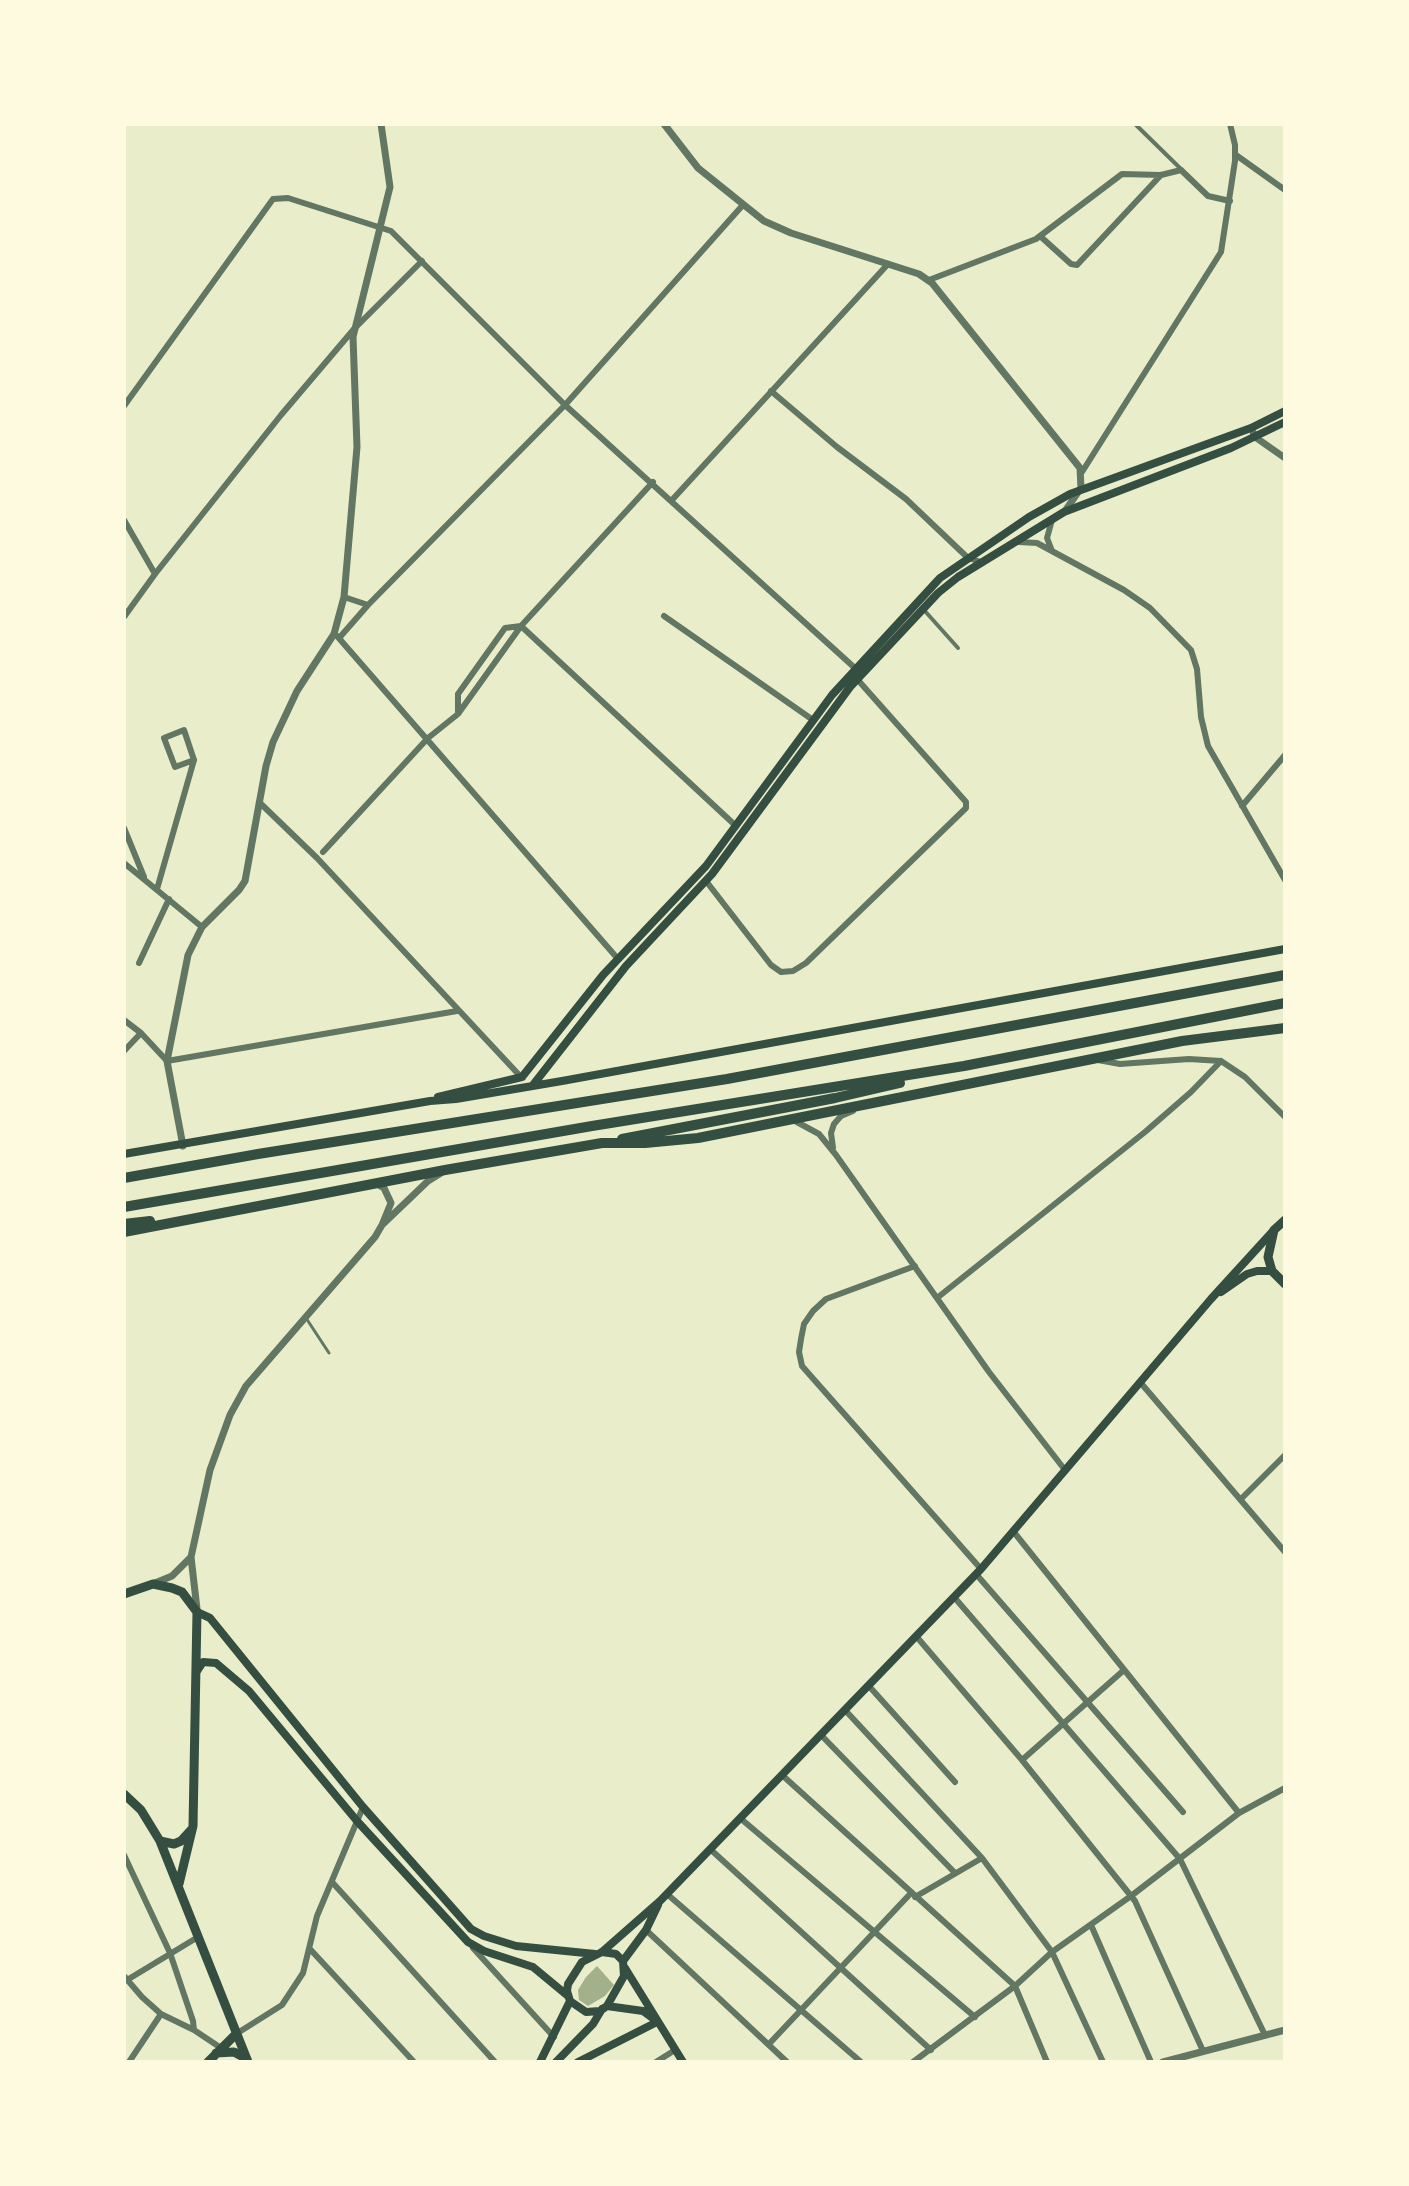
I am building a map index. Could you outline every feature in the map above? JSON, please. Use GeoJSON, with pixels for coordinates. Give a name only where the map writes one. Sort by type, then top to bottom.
{"type":"FeatureCollection","features":[{"type":"Feature","properties":{"kind":"highway"},"geometry":{"type":"LineString","coordinates":[[124,1178],[727,1079],[1285,975]]}},
{"type":"Feature","properties":{"kind":"highway"},"geometry":{"type":"LineString","coordinates":[[124,1207],[964,1066],[1285,1003]]}},
{"type":"Feature","properties":{"kind":"highway"},"geometry":{"type":"LineString","coordinates":[[602,1143],[698,1138],[1182,1041],[1285,1030]]}},
{"type":"Feature","properties":{"kind":"highway"},"geometry":{"type":"LineString","coordinates":[[124,1232],[835,1098],[964,1066]]}},
{"type":"Feature","properties":{"kind":"highway"},"geometry":{"type":"LineString","coordinates":[[124,1224],[205,1215]]}},
{"type":"Feature","properties":{"kind":"main road"},"geometry":{"type":"LineString","coordinates":[[430,1101],[448,1093],[522,1077],[618,959],[699,874],[813,720],[937,581],[1049,505],[1080,490],[1251,428],[1285,411]]}},
{"type":"Feature","properties":{"kind":"main road"},"geometry":{"type":"LineString","coordinates":[[532,1085],[626,966],[706,881],[857,679],[946,585],[1060,515],[1255,437],[1285,422]]}},
{"type":"Feature","properties":{"kind":"main road"},"geometry":{"type":"LineString","coordinates":[[124,1154],[532,1085],[1285,949]]}},
{"type":"Feature","properties":{"kind":"main road"},"geometry":{"type":"LineString","coordinates":[[522,1077],[532,1085]]}},
{"type":"Feature","properties":{"kind":"main road"},"geometry":{"type":"LineString","coordinates":[[540,2062],[554,2037],[569,1998],[567,1991],[571,1976],[582,1962],[599,1953],[664,1897],[979,1571],[1211,1299],[1285,1220]]}},
{"type":"Feature","properties":{"kind":"main road"},"geometry":{"type":"LineString","coordinates":[[1274,1230],[1268,1257],[1272,1271],[1285,1284]]}},
{"type":"Feature","properties":{"kind":"main road"},"geometry":{"type":"LineString","coordinates":[[1211,1299],[1247,1274],[1272,1271]]}},
{"type":"Feature","properties":{"kind":"main road"},"geometry":{"type":"LineString","coordinates":[[124,1594],[153,1584],[182,1592],[197,1612],[210,1618],[363,1807],[471,1929],[516,1946],[616,1954],[683,2062]]}},
{"type":"Feature","properties":{"kind":"main road"},"geometry":{"type":"LineString","coordinates":[[179,1884],[193,1826],[197,1612]]}},
{"type":"Feature","properties":{"kind":"main road"},"geometry":{"type":"LineString","coordinates":[[196,1671],[203,1662],[216,1663],[249,1691],[357,1821],[468,1942],[484,1951],[533,1967],[586,2012],[604,2007],[643,2011],[657,2022]]}},
{"type":"Feature","properties":{"kind":"main road"},"geometry":{"type":"LineString","coordinates":[[124,1794],[141,1810],[160,1841],[247,2061]]}},
{"type":"Feature","properties":{"kind":"main road"},"geometry":{"type":"LineString","coordinates":[[160,1841],[174,1844],[181,1841],[193,1826]]}},
{"type":"Feature","properties":{"kind":"main road"},"geometry":{"type":"LineString","coordinates":[[556,2062],[593,2024],[622,1982],[624,1964],[664,1897]]}},
{"type":"Feature","properties":{"kind":"main road"},"geometry":{"type":"LineString","coordinates":[[578,2062],[657,2022]]}},
{"type":"Feature","properties":{"kind":"main road"},"geometry":{"type":"LineString","coordinates":[[208,2062],[236,2034]]}},
{"type":"Feature","properties":{"kind":"main road"},"geometry":{"type":"LineString","coordinates":[[218,2050],[234,2052],[247,2061]]}},
{"type":"Feature","properties":{"kind":"street"},"geometry":{"type":"LineString","coordinates":[[337,636],[344,597],[357,447],[352,343],[390,184],[381,124]]}},
{"type":"Feature","properties":{"kind":"street"},"geometry":{"type":"LineString","coordinates":[[664,124],[698,168],[742,206],[777,227],[929,280],[1082,472]]}},
{"type":"Feature","properties":{"kind":"street"},"geometry":{"type":"LineString","coordinates":[[1135,124],[1208,196],[1230,201]]}},
{"type":"Feature","properties":{"kind":"street"},"geometry":{"type":"LineString","coordinates":[[1055,553],[1049,547],[1048,529],[1080,490],[1082,472],[1219,255],[1235,155],[1230,124]]}},
{"type":"Feature","properties":{"kind":"street"},"geometry":{"type":"LineString","coordinates":[[1235,155],[1285,190]]}},
{"type":"Feature","properties":{"kind":"street"},"geometry":{"type":"LineString","coordinates":[[929,280],[1040,236],[1119,175],[1184,172]]}},
{"type":"Feature","properties":{"kind":"street"},"geometry":{"type":"LineString","coordinates":[[1040,236],[1070,263],[1077,265],[1161,175]]}},
{"type":"Feature","properties":{"kind":"street"},"geometry":{"type":"LineString","coordinates":[[124,406],[273,199],[288,198],[380,227],[396,234],[565,405],[856,669]]}},
{"type":"Feature","properties":{"kind":"street"},"geometry":{"type":"LineString","coordinates":[[183,1146],[167,1061],[188,955],[202,927],[245,881],[273,742],[297,691],[337,636],[565,405],[742,206]]}},
{"type":"Feature","properties":{"kind":"street"},"geometry":{"type":"LineString","coordinates":[[124,617],[281,415],[354,329],[422,261]]}},
{"type":"Feature","properties":{"kind":"street"},"geometry":{"type":"LineString","coordinates":[[672,500],[888,264]]}},
{"type":"Feature","properties":{"kind":"street"},"geometry":{"type":"LineString","coordinates":[[771,391],[906,499],[968,558],[982,562]]}},
{"type":"Feature","properties":{"kind":"street"},"geometry":{"type":"LineString","coordinates":[[1251,428],[1255,437],[1285,458]]}},
{"type":"Feature","properties":{"kind":"street"},"geometry":{"type":"LineString","coordinates":[[323,852],[428,738],[458,714],[521,626],[653,482]]}},
{"type":"Feature","properties":{"kind":"street"},"geometry":{"type":"LineString","coordinates":[[125,523],[155,574]]}},
{"type":"Feature","properties":{"kind":"street"},"geometry":{"type":"LineString","coordinates":[[1015,543],[1030,541],[1138,599],[1191,650],[1197,669],[1206,740],[1285,880]]}},
{"type":"Feature","properties":{"kind":"street"},"geometry":{"type":"LineString","coordinates":[[344,597],[368,605]]}},
{"type":"Feature","properties":{"kind":"street"},"geometry":{"type":"LineString","coordinates":[[922,608],[958,648]]}},
{"type":"Feature","properties":{"kind":"street"},"geometry":{"type":"LineString","coordinates":[[664,616],[813,720]]}},
{"type":"Feature","properties":{"kind":"street"},"geometry":{"type":"LineString","coordinates":[[458,714],[458,694],[505,628],[521,626]]}},
{"type":"Feature","properties":{"kind":"street"},"geometry":{"type":"LineString","coordinates":[[521,626],[736,826]]}},
{"type":"Feature","properties":{"kind":"street"},"geometry":{"type":"LineString","coordinates":[[337,636],[618,959]]}},
{"type":"Feature","properties":{"kind":"street"},"geometry":{"type":"LineString","coordinates":[[706,881],[772,967],[783,972],[795,970],[806,963],[966,808],[966,802],[857,679]]}},
{"type":"Feature","properties":{"kind":"street"},"geometry":{"type":"LineString","coordinates":[[157,889],[194,760],[184,730],[164,738],[175,767],[194,760]]}},
{"type":"Feature","properties":{"kind":"street"},"geometry":{"type":"LineString","coordinates":[[1242,806],[1285,755]]}},
{"type":"Feature","properties":{"kind":"street"},"geometry":{"type":"LineString","coordinates":[[259,802],[317,858],[522,1077]]}},
{"type":"Feature","properties":{"kind":"street"},"geometry":{"type":"LineString","coordinates":[[124,828],[145,880]]}},
{"type":"Feature","properties":{"kind":"street"},"geometry":{"type":"LineString","coordinates":[[124,863],[202,927]]}},
{"type":"Feature","properties":{"kind":"street"},"geometry":{"type":"LineString","coordinates":[[139,963],[169,899]]}},
{"type":"Feature","properties":{"kind":"street"},"geometry":{"type":"LineString","coordinates":[[167,1061],[457,1011]]}},
{"type":"Feature","properties":{"kind":"street"},"geometry":{"type":"LineString","coordinates":[[124,1020],[167,1061]]}},
{"type":"Feature","properties":{"kind":"street"},"geometry":{"type":"LineString","coordinates":[[124,1051],[141,1033]]}},
{"type":"Feature","properties":{"kind":"street"},"geometry":{"type":"LineString","coordinates":[[1095,1059],[1120,1064],[1189,1059],[1221,1061],[1245,1077],[1285,1117]]}},
{"type":"Feature","properties":{"kind":"street"},"geometry":{"type":"LineString","coordinates":[[937,1298],[1145,1132],[1221,1061]]}},
{"type":"Feature","properties":{"kind":"street"},"geometry":{"type":"LineString","coordinates":[[836,1155],[831,1143],[834,1124],[841,1116],[867,1104]]}},
{"type":"Feature","properties":{"kind":"street"},"geometry":{"type":"LineString","coordinates":[[786,1120],[796,1121],[819,1134],[836,1155],[989,1372],[1065,1470]]}},
{"type":"Feature","properties":{"kind":"street"},"geometry":{"type":"LineString","coordinates":[[197,1612],[191,1557],[210,1470],[230,1415],[246,1386],[382,1225],[428,1181],[445,1170]]}},
{"type":"Feature","properties":{"kind":"street"},"geometry":{"type":"LineString","coordinates":[[375,1183],[384,1188],[391,1203],[382,1225]]}},
{"type":"Feature","properties":{"kind":"street"},"geometry":{"type":"LineString","coordinates":[[915,1266],[826,1299],[804,1324],[799,1352],[802,1366],[1183,1812]]}},
{"type":"Feature","properties":{"kind":"street"},"geometry":{"type":"LineString","coordinates":[[1140,1382],[1285,1552]]}},
{"type":"Feature","properties":{"kind":"street"},"geometry":{"type":"LineString","coordinates":[[1241,1499],[1285,1455]]}},
{"type":"Feature","properties":{"kind":"street"},"geometry":{"type":"LineString","coordinates":[[1013,1531],[1239,1813]]}},
{"type":"Feature","properties":{"kind":"street"},"geometry":{"type":"LineString","coordinates":[[153,1584],[172,1576],[191,1557]]}},
{"type":"Feature","properties":{"kind":"street"},"geometry":{"type":"LineString","coordinates":[[954,1597],[1180,1859],[1264,2033]]}},
{"type":"Feature","properties":{"kind":"street"},"geometry":{"type":"LineString","coordinates":[[916,1636],[1022,1760],[1131,1896],[1203,2051]]}},
{"type":"Feature","properties":{"kind":"street"},"geometry":{"type":"LineString","coordinates":[[1022,1760],[1124,1670]]}},
{"type":"Feature","properties":{"kind":"street"},"geometry":{"type":"LineString","coordinates":[[868,1685],[955,1782]]}},
{"type":"Feature","properties":{"kind":"street"},"geometry":{"type":"LineString","coordinates":[[845,1710],[982,1858],[1052,1952],[1103,2062]]}},
{"type":"Feature","properties":{"kind":"street"},"geometry":{"type":"LineString","coordinates":[[821,1735],[955,1873]]}},
{"type":"Feature","properties":{"kind":"street"},"geometry":{"type":"LineString","coordinates":[[782,1775],[1015,1986],[1047,2062]]}},
{"type":"Feature","properties":{"kind":"street"},"geometry":{"type":"LineString","coordinates":[[913,2062],[1015,1986],[1052,1952],[1239,1813],[1285,1788]]}},
{"type":"Feature","properties":{"kind":"street"},"geometry":{"type":"LineString","coordinates":[[236,2034],[282,2005],[303,1973],[317,1916],[363,1807]]}},
{"type":"Feature","properties":{"kind":"street"},"geometry":{"type":"LineString","coordinates":[[740,1818],[975,2017]]}},
{"type":"Feature","properties":{"kind":"street"},"geometry":{"type":"LineString","coordinates":[[710,1849],[931,2050]]}},
{"type":"Feature","properties":{"kind":"street"},"geometry":{"type":"LineString","coordinates":[[124,1855],[170,1953],[194,2030]]}},
{"type":"Feature","properties":{"kind":"street"},"geometry":{"type":"LineString","coordinates":[[769,2044],[913,1895],[982,1858]]}},
{"type":"Feature","properties":{"kind":"street"},"geometry":{"type":"LineString","coordinates":[[332,1882],[495,2062]]}},
{"type":"Feature","properties":{"kind":"street"},"geometry":{"type":"LineString","coordinates":[[664,1897],[861,2062]]}},
{"type":"Feature","properties":{"kind":"street"},"geometry":{"type":"LineString","coordinates":[[1091,1925],[1151,2062]]}},
{"type":"Feature","properties":{"kind":"street"},"geometry":{"type":"LineString","coordinates":[[646,1930],[787,2062]]}},
{"type":"Feature","properties":{"kind":"street"},"geometry":{"type":"LineString","coordinates":[[198,1937],[126,1978],[161,2014],[194,2030],[218,2050]]}},
{"type":"Feature","properties":{"kind":"street"},"geometry":{"type":"LineString","coordinates":[[468,1942],[554,2037]]}},
{"type":"Feature","properties":{"kind":"street"},"geometry":{"type":"LineString","coordinates":[[310,1949],[414,2062]]}},
{"type":"Feature","properties":{"kind":"street"},"geometry":{"type":"LineString","coordinates":[[129,2062],[161,2014]]}},
{"type":"Feature","properties":{"kind":"street"},"geometry":{"type":"LineString","coordinates":[[1163,2062],[1178,2061],[1264,2033],[1285,2030]]}},
{"type":"Feature","properties":{"kind":"street"},"geometry":{"type":"LineString","coordinates":[[656,2062],[675,2050]]}},
{"type":"Feature","properties":{"kind":"lane"},"geometry":{"type":"LineString","coordinates":[[306,1318],[329,1353]]}},
{"type":"Feature","properties":{"kind":"shaded area"},"geometry":{"type":"Polygon","coordinates":[[[597,1966],[614,1985],[605,1996],[588,2006],[579,2000],[578,1990],[597,1966]]]}}]}
